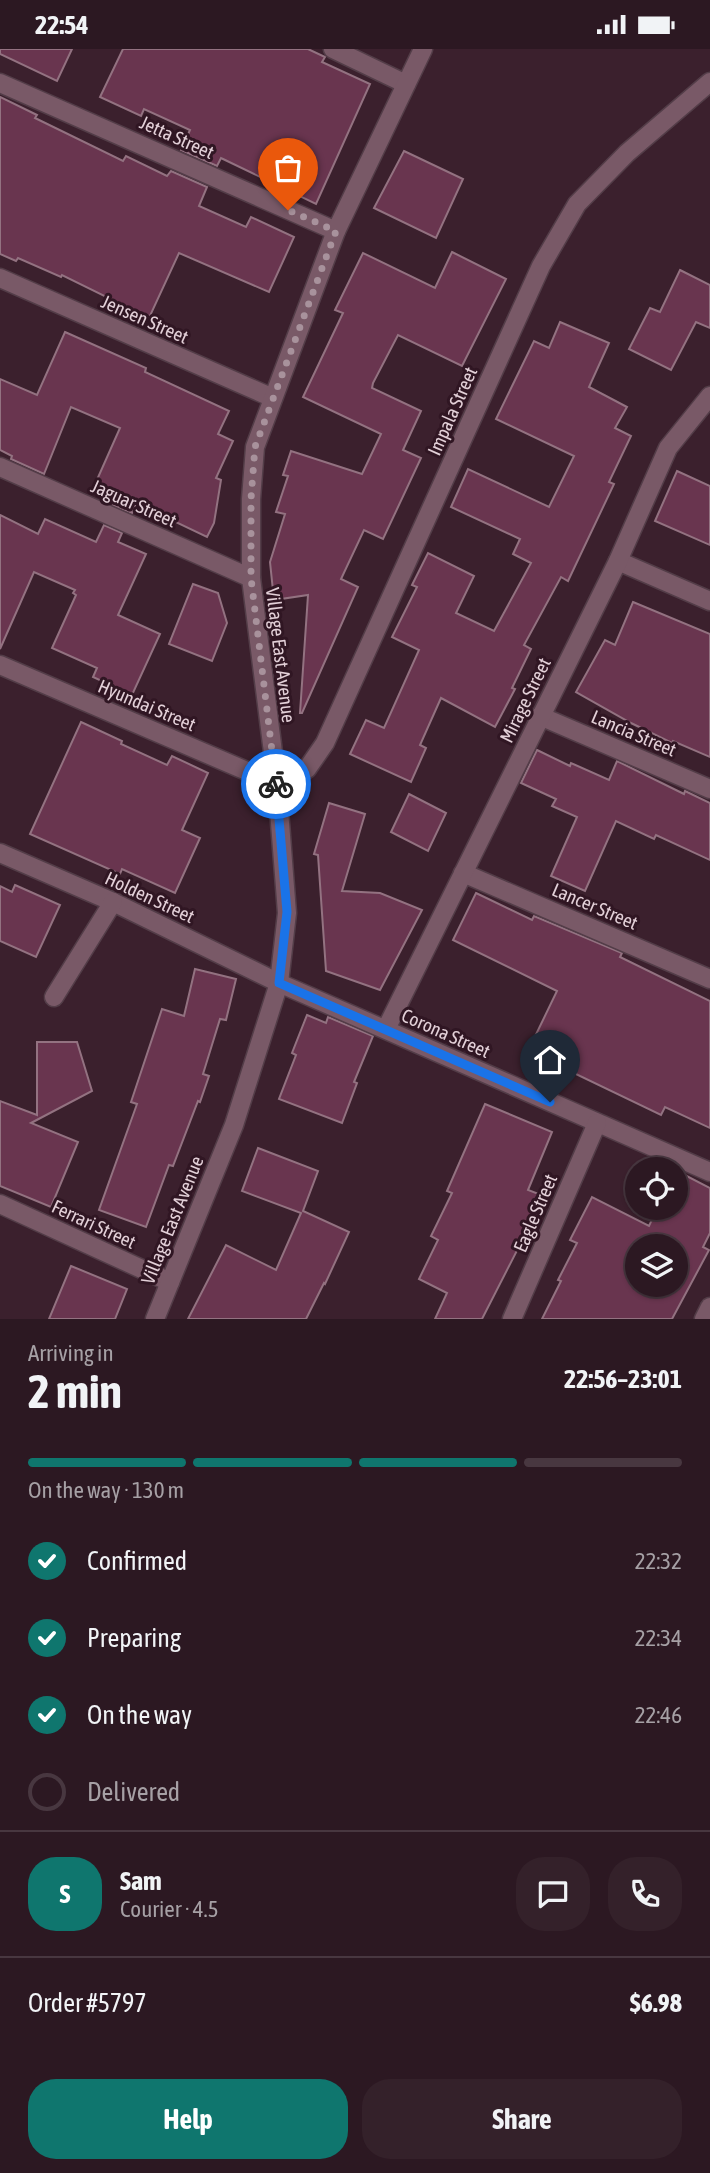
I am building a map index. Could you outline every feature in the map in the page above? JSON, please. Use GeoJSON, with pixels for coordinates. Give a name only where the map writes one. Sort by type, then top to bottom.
{"type":"FeatureCollection","features":[{"type":"Feature","properties":{"kind":"street"},"geometry":{"type":"LineString","coordinates":[[333,49],[407,84]]}},
{"type":"Feature","properties":{"kind":"street","name":"Village East Avenue"},"geometry":{"type":"LineString","coordinates":[[155,1319],[233,1125],[279,983],[287,912],[276,784],[251,578],[251,499],[255,447],[336,231],[424,49]]}},
{"type":"Feature","properties":{"kind":"street","name":"Impala Street"},"geometry":{"type":"LineString","coordinates":[[276,784],[307,769],[325,743],[541,266],[577,204],[627,153],[710,82]]}},
{"type":"Feature","properties":{"kind":"street","name":"Jetta Street"},"geometry":{"type":"LineString","coordinates":[[0,83],[336,231]]}},
{"type":"Feature","properties":{"kind":"street","name":"Jensen Street"},"geometry":{"type":"LineString","coordinates":[[0,278],[273,398]]}},
{"type":"Feature","properties":{"kind":"street","name":"Mirage Street"},"geometry":{"type":"LineString","coordinates":[[386,1029],[618,561],[668,448],[706,405]]}},
{"type":"Feature","properties":{"kind":"street","name":"Jaguar Street"},"geometry":{"type":"LineString","coordinates":[[0,467],[251,578]]}},
{"type":"Feature","properties":{"kind":"street"},"geometry":{"type":"LineString","coordinates":[[618,561],[710,601]]}},
{"type":"Feature","properties":{"kind":"street","name":"Hyundai Street"},"geometry":{"type":"LineString","coordinates":[[0,665],[276,784]]}},
{"type":"Feature","properties":{"kind":"street","name":"Lancia Street"},"geometry":{"type":"LineString","coordinates":[[540,716],[710,789]]}},
{"type":"Feature","properties":{"kind":"street","name":"Holden Street"},"geometry":{"type":"LineString","coordinates":[[0,853],[113,902],[279,983]]}},
{"type":"Feature","properties":{"kind":"street","name":"Lancer Street"},"geometry":{"type":"LineString","coordinates":[[463,873],[710,979]]}},
{"type":"Feature","properties":{"kind":"street"},"geometry":{"type":"LineString","coordinates":[[54,997],[113,902]]}},
{"type":"Feature","properties":{"kind":"street","name":"Corona Street"},"geometry":{"type":"LineString","coordinates":[[279,983],[710,1172]]}},
{"type":"Feature","properties":{"kind":"street","name":"Eagle Street"},"geometry":{"type":"LineString","coordinates":[[512,1319],[597,1123]]}},
{"type":"Feature","properties":{"kind":"street","name":"Ferrari Street"},"geometry":{"type":"LineString","coordinates":[[0,1204],[170,1282]]}},
{"type":"Feature","properties":{"kind":"street"},"geometry":{"type":"LineString","coordinates":[[705,1319],[710,1307]]}},
{"type":"Feature","properties":{"kind":"building"},"geometry":{"type":"Polygon","coordinates":[[[0,49],[72,49],[57,81],[0,54],[0,49]]]}},
{"type":"Feature","properties":{"kind":"building"},"geometry":{"type":"Polygon","coordinates":[[[123,49],[308,49],[325,57],[322,62],[370,84],[316,204],[221,158],[217,166],[181,150],[190,130],[144,109],[141,116],[100,97],[123,49]]]}},
{"type":"Feature","properties":{"kind":"building"},"geometry":{"type":"Polygon","coordinates":[[[0,97],[37,115],[35,118],[123,161],[126,156],[167,176],[171,171],[207,187],[199,206],[246,227],[251,217],[294,237],[269,292],[179,253],[149,318],[62,275],[61,277],[18,258],[16,261],[0,254],[0,97]]]}},
{"type":"Feature","properties":{"kind":"building"},"geometry":{"type":"Polygon","coordinates":[[[404,151],[463,179],[436,238],[374,208],[404,151]]]}},
{"type":"Feature","properties":{"kind":"building"},"geometry":{"type":"Polygon","coordinates":[[[452,252],[506,279],[462,366],[398,335],[373,383],[372,388],[421,411],[403,450],[421,458],[383,539],[364,530],[341,579],[358,587],[300,713],[308,595],[274,600],[270,562],[285,514],[276,512],[288,476],[283,475],[291,451],[362,474],[381,434],[303,397],[343,313],[335,310],[363,253],[435,288],[452,252]]]}},
{"type":"Feature","properties":{"kind":"building"},"geometry":{"type":"Polygon","coordinates":[[[680,270],[710,285],[710,328],[696,322],[671,370],[629,349],[650,308],[660,312],[680,270]]]}},
{"type":"Feature","properties":{"kind":"building"},"geometry":{"type":"Polygon","coordinates":[[[560,322],[609,343],[589,387],[627,407],[615,428],[631,436],[609,482],[614,484],[568,581],[561,577],[524,645],[531,649],[512,688],[515,689],[495,727],[441,698],[420,745],[426,748],[411,782],[350,754],[366,720],[384,728],[419,650],[392,637],[417,587],[412,585],[428,553],[474,576],[456,613],[494,631],[531,563],[513,554],[520,539],[451,507],[468,469],[549,507],[574,456],[496,419],[534,341],[549,348],[560,322]]]}},
{"type":"Feature","properties":{"kind":"building"},"geometry":{"type":"Polygon","coordinates":[[[65,332],[146,368],[145,372],[229,411],[218,434],[233,441],[216,478],[221,480],[214,523],[207,537],[136,503],[132,513],[113,505],[115,501],[92,491],[120,428],[71,407],[44,474],[11,459],[12,456],[0,450],[0,379],[37,395],[65,332]]]}},
{"type":"Feature","properties":{"kind":"building"},"geometry":{"type":"Polygon","coordinates":[[[677,471],[710,486],[710,545],[655,521],[677,471]]]}},
{"type":"Feature","properties":{"kind":"building"},"geometry":{"type":"Polygon","coordinates":[[[0,515],[38,534],[45,519],[96,542],[104,525],[122,533],[118,542],[146,554],[118,615],[160,634],[132,695],[93,677],[97,668],[52,648],[76,595],[73,593],[75,590],[34,572],[0,649],[0,515]]]}},
{"type":"Feature","properties":{"kind":"building"},"geometry":{"type":"Polygon","coordinates":[[[193,584],[218,593],[227,623],[212,661],[169,644],[193,584]]]}},
{"type":"Feature","properties":{"kind":"building"},"geometry":{"type":"Polygon","coordinates":[[[633,602],[710,634],[710,757],[673,741],[672,743],[576,692],[605,640],[615,645],[633,602]]]}},
{"type":"Feature","properties":{"kind":"building"},"geometry":{"type":"Polygon","coordinates":[[[81,722],[167,765],[172,756],[208,773],[182,830],[200,838],[175,893],[122,869],[120,874],[30,834],[81,722]]]}},
{"type":"Feature","properties":{"kind":"building"},"geometry":{"type":"Polygon","coordinates":[[[537,750],[609,780],[617,761],[684,794],[685,791],[710,803],[710,860],[656,835],[654,839],[616,821],[585,891],[551,876],[577,817],[552,806],[556,799],[521,783],[537,750]]]}},
{"type":"Feature","properties":{"kind":"building"},"geometry":{"type":"Polygon","coordinates":[[[409,794],[446,813],[428,851],[391,832],[409,794]]]}},
{"type":"Feature","properties":{"kind":"building"},"geometry":{"type":"Polygon","coordinates":[[[329,803],[365,814],[342,891],[380,893],[422,910],[380,990],[326,971],[318,855],[314,854],[329,803]]]}},
{"type":"Feature","properties":{"kind":"building"},"geometry":{"type":"Polygon","coordinates":[[[15,885],[60,905],[36,957],[0,941],[0,886],[12,892],[15,885]]]}},
{"type":"Feature","properties":{"kind":"building"},"geometry":{"type":"Polygon","coordinates":[[[476,893],[532,920],[534,916],[622,953],[620,957],[710,1001],[710,1128],[665,1107],[661,1115],[528,1051],[557,991],[453,940],[476,893]]]}},
{"type":"Feature","properties":{"kind":"building"},"geometry":{"type":"Polygon","coordinates":[[[195,969],[236,979],[226,1020],[220,1019],[203,1074],[209,1076],[200,1102],[198,1101],[173,1166],[169,1165],[146,1227],[99,1210],[137,1104],[131,1102],[162,1009],[184,1016],[195,969]]]}},
{"type":"Feature","properties":{"kind":"building"},"geometry":{"type":"Polygon","coordinates":[[[307,1015],[326,1023],[328,1017],[373,1036],[354,1082],[357,1083],[342,1123],[279,1099],[296,1055],[292,1053],[307,1015]]]}},
{"type":"Feature","properties":{"kind":"building"},"geometry":{"type":"Polygon","coordinates":[[[37,1042],[77,1042],[92,1091],[31,1123],[78,1142],[51,1207],[0,1186],[0,1101],[37,1115],[37,1042]]]}},
{"type":"Feature","properties":{"kind":"building"},"geometry":{"type":"Polygon","coordinates":[[[485,1104],[552,1132],[528,1190],[544,1196],[482,1319],[435,1319],[447,1293],[419,1279],[438,1240],[431,1236],[452,1193],[447,1191],[485,1104]]]}},
{"type":"Feature","properties":{"kind":"building"},"geometry":{"type":"Polygon","coordinates":[[[258,1148],[318,1171],[303,1211],[349,1232],[306,1319],[188,1319],[226,1245],[276,1270],[301,1213],[242,1191],[258,1148]]]}},
{"type":"Feature","properties":{"kind":"building"},"geometry":{"type":"Polygon","coordinates":[[[688,1177],[710,1188],[710,1233],[703,1247],[709,1250],[688,1289],[688,1234],[625,1234],[625,1297],[684,1297],[672,1319],[542,1319],[577,1243],[570,1240],[592,1197],[625,1214],[625,1220],[637,1220],[649,1226],[652,1220],[688,1220],[688,1177]]]}},
{"type":"Feature","properties":{"kind":"building"},"geometry":{"type":"Polygon","coordinates":[[[71,1266],[127,1289],[115,1319],[49,1319],[71,1266]]]}},
{"type":"Feature","properties":{"kind":"way so far"},"geometry":{"type":"LineString","coordinates":[[276,784],[251,578],[251,499],[255,447],[336,231],[288,210]]}},
{"type":"Feature","properties":{"kind":"route"},"geometry":{"type":"LineString","coordinates":[[276,784],[287,912],[279,983],[550,1102]]}}]}
